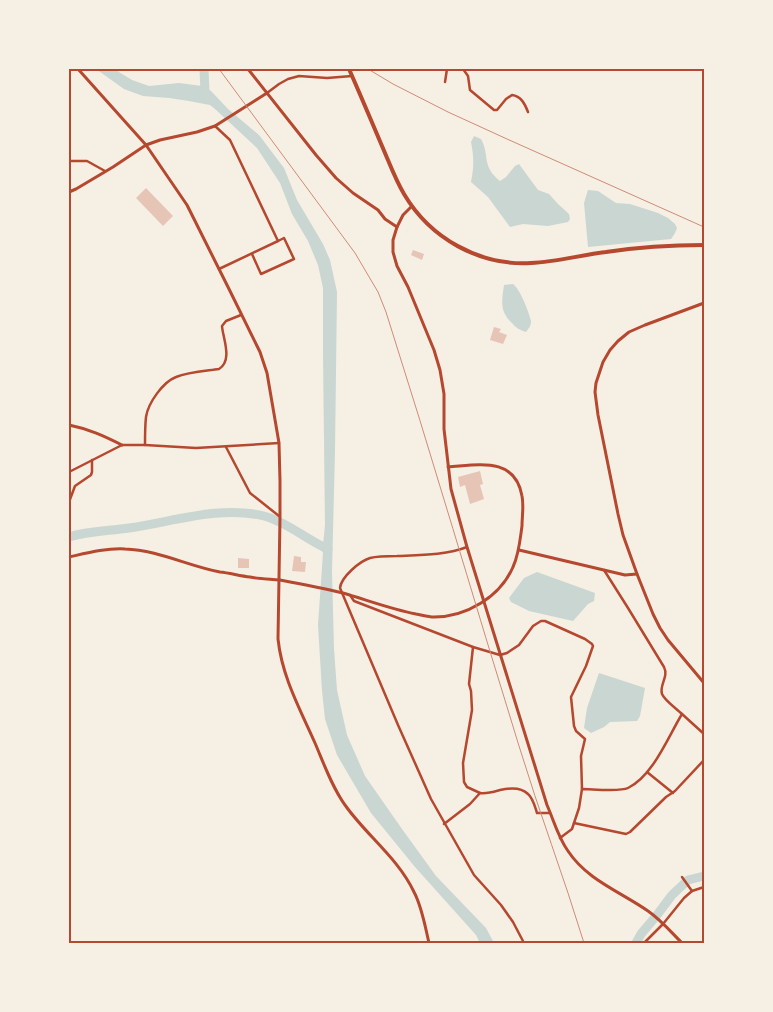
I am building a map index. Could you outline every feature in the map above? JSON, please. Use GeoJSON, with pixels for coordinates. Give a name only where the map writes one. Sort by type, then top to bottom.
{"type":"FeatureCollection","features":[{"type":"Feature","properties":{"kind":"highway"},"geometry":{"type":"LineString","coordinates":[[349,69],[404,194],[412,206],[436,232],[457,246],[501,262],[531,263],[647,246],[704,245]]}},
{"type":"Feature","properties":{"kind":"main road"},"geometry":{"type":"LineString","coordinates":[[78,69],[146,145],[187,205],[260,352],[267,374],[278,443],[280,481],[278,639],[280,657],[287,679],[337,791],[352,815],[402,871],[414,892],[429,943]]}},
{"type":"Feature","properties":{"kind":"main road"},"geometry":{"type":"LineString","coordinates":[[248,69],[336,178],[353,193],[378,210],[385,219],[396,227]]}},
{"type":"Feature","properties":{"kind":"main road"},"geometry":{"type":"LineString","coordinates":[[69,192],[146,145],[215,126],[267,93]]}},
{"type":"Feature","properties":{"kind":"main road"},"geometry":{"type":"LineString","coordinates":[[412,206],[403,215],[396,227],[393,252],[397,266],[431,343],[440,370],[444,394],[444,429],[451,489],[467,547],[550,813],[568,853],[588,873],[599,882],[650,912],[682,943]]}},
{"type":"Feature","properties":{"kind":"main road"},"geometry":{"type":"LineString","coordinates":[[704,303],[629,332],[610,350],[603,362],[595,392],[618,514],[623,535],[637,574],[660,628],[704,683]]}},
{"type":"Feature","properties":{"kind":"main road"},"geometry":{"type":"LineString","coordinates":[[69,425],[85,428],[122,445]]}},
{"type":"Feature","properties":{"kind":"main road"},"geometry":{"type":"LineString","coordinates":[[69,557],[103,550],[124,548],[140,550],[213,570],[279,580],[342,593],[404,612],[432,617],[458,614],[490,597],[514,566],[520,540],[523,507],[517,481],[504,469],[493,465],[448,467]]}},
{"type":"Feature","properties":{"kind":"main road"},"geometry":{"type":"LineString","coordinates":[[518,550],[625,576],[637,574]]}},
{"type":"Feature","properties":{"kind":"street"},"geometry":{"type":"LineString","coordinates":[[445,82],[447,69]]}},
{"type":"Feature","properties":{"kind":"street"},"geometry":{"type":"LineString","coordinates":[[463,69],[468,76],[470,90],[494,110],[497,110],[512,95],[519,97],[525,103],[528,112]]}},
{"type":"Feature","properties":{"kind":"street"},"geometry":{"type":"LineString","coordinates":[[267,93],[284,81],[299,76],[327,78],[352,76]]}},
{"type":"Feature","properties":{"kind":"street"},"geometry":{"type":"LineString","coordinates":[[215,126],[230,140],[278,241]]}},
{"type":"Feature","properties":{"kind":"street"},"geometry":{"type":"LineString","coordinates":[[69,161],[86,161],[105,171]]}},
{"type":"Feature","properties":{"kind":"street"},"geometry":{"type":"LineString","coordinates":[[219,270],[284,238],[294,259],[261,274],[252,254]]}},
{"type":"Feature","properties":{"kind":"street"},"geometry":{"type":"LineString","coordinates":[[145,445],[146,415],[159,390],[166,382],[176,376],[219,369],[223,366],[226,360],[226,352],[222,326],[226,320],[241,315]]}},
{"type":"Feature","properties":{"kind":"street"},"geometry":{"type":"LineString","coordinates":[[69,472],[122,445],[196,448],[278,443]]}},
{"type":"Feature","properties":{"kind":"street"},"geometry":{"type":"LineString","coordinates":[[225,446],[250,492],[280,517]]}},
{"type":"Feature","properties":{"kind":"street"},"geometry":{"type":"LineString","coordinates":[[69,502],[75,486],[91,475],[92,460]]}},
{"type":"Feature","properties":{"kind":"street"},"geometry":{"type":"LineString","coordinates":[[467,547],[459,550],[417,555],[370,558],[348,574],[340,584],[342,593],[430,799],[474,875],[514,922],[524,943]]}},
{"type":"Feature","properties":{"kind":"street"},"geometry":{"type":"LineString","coordinates":[[604,570],[666,671],[661,692],[704,734]]}},
{"type":"Feature","properties":{"kind":"street"},"geometry":{"type":"LineString","coordinates":[[350,595],[354,601],[473,647],[500,655],[519,645],[533,626],[541,621],[584,638],[592,644],[586,666],[571,696],[574,726],[585,739],[581,756],[582,789],[579,808],[572,829],[560,838]]}},
{"type":"Feature","properties":{"kind":"street"},"geometry":{"type":"LineString","coordinates":[[473,647],[469,684],[472,710],[463,763],[464,782],[467,787],[484,794],[506,788],[517,789],[528,794],[537,812],[550,813]]}},
{"type":"Feature","properties":{"kind":"street"},"geometry":{"type":"LineString","coordinates":[[582,789],[626,788],[638,780],[647,772],[682,714]]}},
{"type":"Feature","properties":{"kind":"street"},"geometry":{"type":"LineString","coordinates":[[574,823],[626,834],[673,792],[704,760]]}},
{"type":"Feature","properties":{"kind":"street"},"geometry":{"type":"LineString","coordinates":[[647,772],[673,792]]}},
{"type":"Feature","properties":{"kind":"street"},"geometry":{"type":"LineString","coordinates":[[444,824],[470,804],[480,793]]}},
{"type":"Feature","properties":{"kind":"street"},"geometry":{"type":"LineString","coordinates":[[682,877],[692,891]]}},
{"type":"Feature","properties":{"kind":"street"},"geometry":{"type":"LineString","coordinates":[[644,943],[663,924],[684,898],[692,891],[704,887]]}},
{"type":"Feature","properties":{"kind":"shaded area"},"geometry":{"type":"Polygon","coordinates":[[[96,69],[114,69],[132,80],[149,86],[179,83],[202,86],[211,91],[228,109],[259,135],[284,168],[297,200],[323,244],[330,260],[337,292],[332,572],[337,690],[347,735],[365,776],[402,829],[436,876],[486,928],[494,943],[480,943],[476,935],[415,867],[371,813],[337,755],[325,719],[318,625],[323,553],[321,549],[325,525],[323,288],[318,265],[308,241],[292,214],[280,183],[257,148],[215,109],[210,105],[189,101],[143,96],[124,89],[96,69]]]}},
{"type":"Feature","properties":{"kind":"shaded area"},"geometry":{"type":"Polygon","coordinates":[[[474,136],[481,139],[484,145],[488,165],[494,176],[500,181],[519,164],[538,190],[549,194],[569,214],[570,219],[568,222],[548,226],[523,224],[510,227],[488,197],[471,182],[473,152],[471,142],[474,136]]]}},
{"type":"Feature","properties":{"kind":"shaded area"},"geometry":{"type":"Polygon","coordinates":[[[588,190],[598,191],[616,203],[630,204],[658,213],[675,224],[677,228],[675,233],[671,239],[588,247],[584,203],[588,190]]]}},
{"type":"Feature","properties":{"kind":"shaded area"},"geometry":{"type":"Polygon","coordinates":[[[513,284],[521,296],[530,317],[531,324],[526,332],[518,329],[508,319],[503,310],[504,285],[513,284]]]}},
{"type":"Feature","properties":{"kind":"shaded area"},"geometry":{"type":"Polygon","coordinates":[[[537,572],[595,593],[594,601],[588,604],[573,621],[529,611],[511,602],[509,598],[524,578],[537,572]]]}},
{"type":"Feature","properties":{"kind":"shaded area"},"geometry":{"type":"Polygon","coordinates":[[[599,673],[645,688],[640,716],[637,721],[610,722],[591,733],[584,728],[587,708],[599,673]]]}},
{"type":"Feature","properties":{"kind":"building"},"geometry":{"type":"Polygon","coordinates":[[[146,188],[173,216],[163,226],[136,198],[146,188]]]}},
{"type":"Feature","properties":{"kind":"building"},"geometry":{"type":"Polygon","coordinates":[[[413,250],[424,254],[422,260],[411,255],[413,250]]]}},
{"type":"Feature","properties":{"kind":"building"},"geometry":{"type":"Polygon","coordinates":[[[494,327],[501,329],[499,332],[507,335],[503,344],[490,340],[494,327]]]}},
{"type":"Feature","properties":{"kind":"building"},"geometry":{"type":"Polygon","coordinates":[[[480,471],[483,484],[480,485],[484,499],[470,504],[465,485],[460,487],[458,477],[480,471]]]}},
{"type":"Feature","properties":{"kind":"building"},"geometry":{"type":"Polygon","coordinates":[[[294,556],[301,557],[301,562],[306,562],[305,572],[292,571],[294,556]]]}},
{"type":"Feature","properties":{"kind":"building"},"geometry":{"type":"Polygon","coordinates":[[[238,558],[249,559],[249,568],[238,568],[238,558]]]}},
{"type":"Feature","properties":{"kind":"waterway"},"geometry":{"type":"LineString","coordinates":[[204,69],[207,98]]}},
{"type":"Feature","properties":{"kind":"waterway"},"geometry":{"type":"LineString","coordinates":[[69,537],[213,513],[230,512],[264,516],[281,522],[328,549]]}},
{"type":"Feature","properties":{"kind":"waterway"},"geometry":{"type":"LineString","coordinates":[[636,943],[672,895],[688,880],[704,876]]}},
{"type":"Feature","properties":{"kind":"railway"},"geometry":{"type":"LineString","coordinates":[[219,69],[355,253],[378,292],[403,366],[527,771],[584,943]]}},
{"type":"Feature","properties":{"kind":"railway"},"geometry":{"type":"LineString","coordinates":[[368,69],[448,112],[704,227]]}}]}
